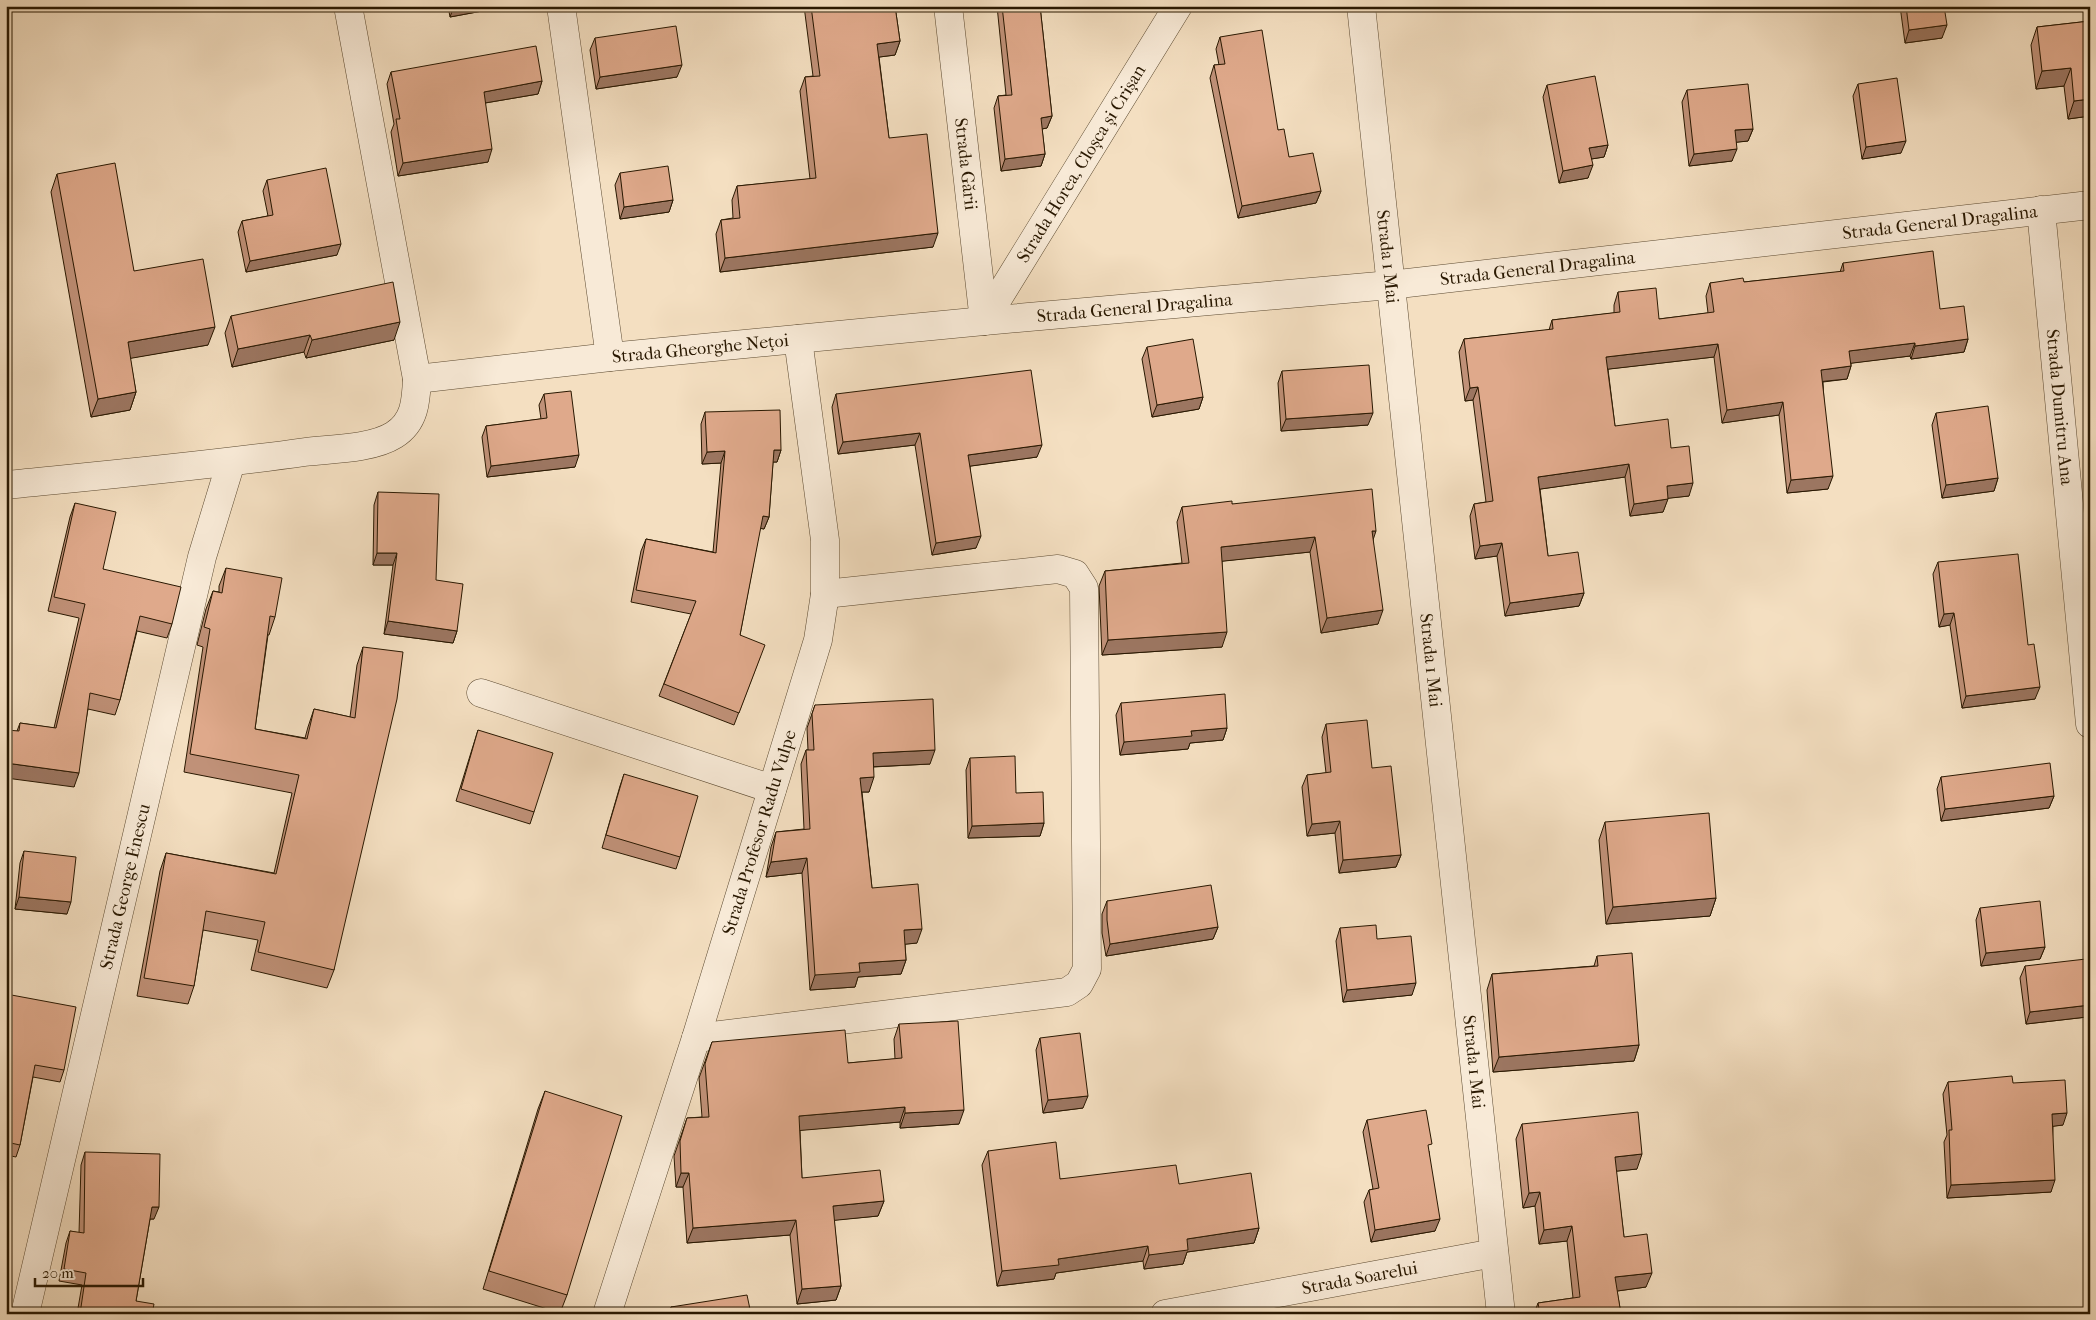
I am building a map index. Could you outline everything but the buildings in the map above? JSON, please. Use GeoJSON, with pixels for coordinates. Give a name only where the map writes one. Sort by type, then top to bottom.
{"type":"FeatureCollection","features":[{"type":"Feature","properties":{"kind":"street"},"geometry":{"type":"LineString","coordinates":[[6,484],[231,462],[371,444],[394,436],[408,423],[416,405],[418,378],[348,6]]}},
{"type":"Feature","properties":{"kind":"street"},"geometry":{"type":"LineString","coordinates":[[561,6],[610,357]]}},
{"type":"Feature","properties":{"kind":"street","name":"Strada Gării"},"geometry":{"type":"LineString","coordinates":[[948,6],[984,321]]}},
{"type":"Feature","properties":{"kind":"street","name":"Strada Horea, Cloșca și Crișan"},"geometry":{"type":"LineString","coordinates":[[984,321],[1178,6]]}},
{"type":"Feature","properties":{"kind":"street","name":"Strada 1 Mai"},"geometry":{"type":"LineString","coordinates":[[1360,6],[1501,1314]]}},
{"type":"Feature","properties":{"kind":"street","name":"Strada General Dragalina"},"geometry":{"type":"LineString","coordinates":[[984,321],[1390,285],[2090,205]]}},
{"type":"Feature","properties":{"kind":"street","name":"Strada Dumitru Ana"},"geometry":{"type":"LineString","coordinates":[[2041,210],[2090,724]]}},
{"type":"Feature","properties":{"kind":"street","name":"Strada Gheorghe Nețoi"},"geometry":{"type":"LineString","coordinates":[[418,378],[610,357],[984,321]]}},
{"type":"Feature","properties":{"kind":"street","name":"Strada Profesor Radu Vulpe"},"geometry":{"type":"LineString","coordinates":[[607,1314],[696,1038],[818,640],[826,594],[825,540],[798,339]]}},
{"type":"Feature","properties":{"kind":"street","name":"Strada George Enescu"},"geometry":{"type":"LineString","coordinates":[[25,1314],[200,567],[231,462]]}},
{"type":"Feature","properties":{"kind":"street"},"geometry":{"type":"LineString","coordinates":[[696,1038],[1068,992],[1079,984],[1087,969],[1084,588],[1075,574],[1058,569],[826,594]]}},
{"type":"Feature","properties":{"kind":"street"},"geometry":{"type":"LineString","coordinates":[[481,693],[772,789]]}},
{"type":"Feature","properties":{"kind":"street","name":"Strada Soarelui"},"geometry":{"type":"LineString","coordinates":[[1165,1314],[1494,1253]]}}]}
